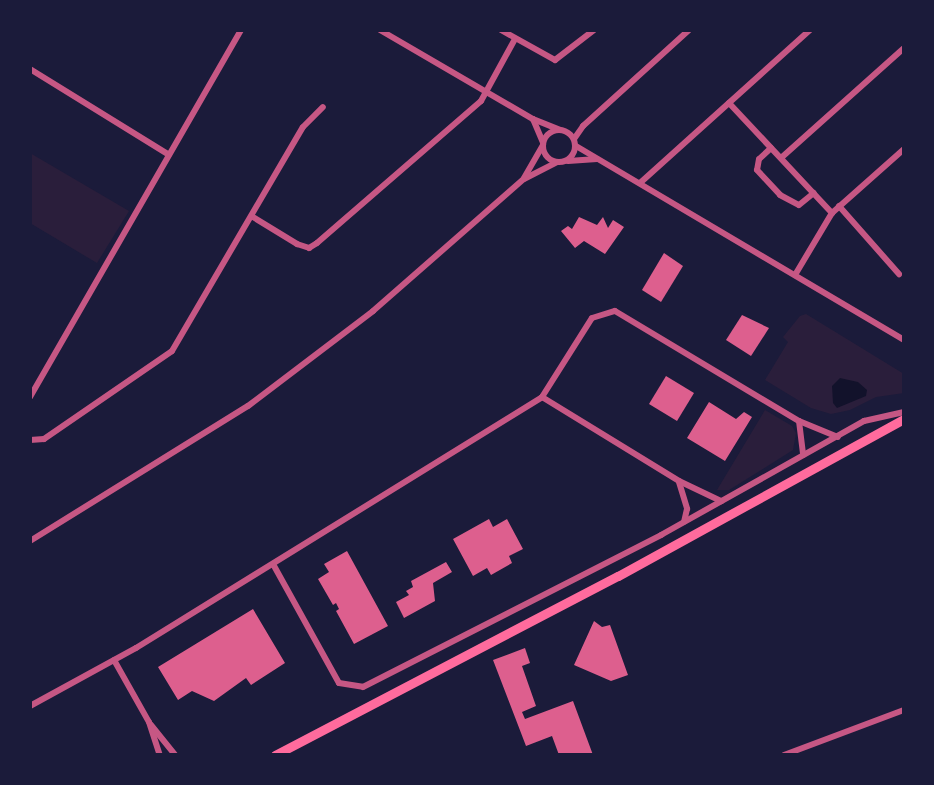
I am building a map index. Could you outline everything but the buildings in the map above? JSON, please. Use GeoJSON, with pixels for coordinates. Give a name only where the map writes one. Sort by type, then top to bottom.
{"type":"FeatureCollection","features":[{"type":"Feature","properties":{"kind":"main road"},"geometry":{"type":"LineString","coordinates":[[275,755],[618,576],[904,419]]}},
{"type":"Feature","properties":{"kind":"street"},"geometry":{"type":"LineString","coordinates":[[30,396],[241,30]]}},
{"type":"Feature","properties":{"kind":"street"},"geometry":{"type":"LineString","coordinates":[[380,30],[533,119],[564,131],[597,159],[904,340]]}},
{"type":"Feature","properties":{"kind":"street"},"geometry":{"type":"LineString","coordinates":[[501,30],[555,60],[594,30]]}},
{"type":"Feature","properties":{"kind":"street"},"geometry":{"type":"LineString","coordinates":[[567,161],[583,126],[689,30]]}},
{"type":"Feature","properties":{"kind":"street"},"geometry":{"type":"LineString","coordinates":[[640,183],[810,30]]}},
{"type":"Feature","properties":{"kind":"street"},"geometry":{"type":"LineString","coordinates":[[253,217],[297,244],[309,248],[317,243],[481,101],[515,39]]}},
{"type":"Feature","properties":{"kind":"street"},"geometry":{"type":"LineString","coordinates":[[781,158],[904,48]]}},
{"type":"Feature","properties":{"kind":"street"},"geometry":{"type":"LineString","coordinates":[[30,69],[169,155]]}},
{"type":"Feature","properties":{"kind":"street"},"geometry":{"type":"LineString","coordinates":[[729,103],[832,213]]}},
{"type":"Feature","properties":{"kind":"street"},"geometry":{"type":"LineString","coordinates":[[30,440],[44,439],[172,351],[253,217],[303,127],[323,107]]}},
{"type":"Feature","properties":{"kind":"street"},"geometry":{"type":"LineString","coordinates":[[533,119],[545,154],[556,163]]}},
{"type":"Feature","properties":{"kind":"street"},"geometry":{"type":"LineString","coordinates":[[524,179],[551,132],[583,126]]}},
{"type":"Feature","properties":{"kind":"street"},"geometry":{"type":"LineString","coordinates":[[771,148],[759,159],[757,170],[780,195],[799,205],[814,193]]}},
{"type":"Feature","properties":{"kind":"street"},"geometry":{"type":"LineString","coordinates":[[795,275],[832,213],[904,149]]}},
{"type":"Feature","properties":{"kind":"street"},"geometry":{"type":"LineString","coordinates":[[30,541],[219,425],[295,372],[373,311],[524,179],[556,163],[597,159]]}},
{"type":"Feature","properties":{"kind":"street"},"geometry":{"type":"LineString","coordinates":[[839,206],[899,274]]}},
{"type":"Feature","properties":{"kind":"street"},"geometry":{"type":"LineString","coordinates":[[30,706],[114,660],[542,397],[592,318],[615,311],[799,421],[838,437]]}},
{"type":"Feature","properties":{"kind":"street"},"geometry":{"type":"LineString","coordinates":[[542,397],[679,481],[721,501]]}},
{"type":"Feature","properties":{"kind":"street"},"geometry":{"type":"LineString","coordinates":[[273,564],[339,683],[363,687],[684,522],[876,416],[904,412]]}},
{"type":"Feature","properties":{"kind":"street"},"geometry":{"type":"LineString","coordinates":[[799,421],[803,455]]}},
{"type":"Feature","properties":{"kind":"street"},"geometry":{"type":"LineString","coordinates":[[679,481],[686,497],[684,522]]}},
{"type":"Feature","properties":{"kind":"street"},"geometry":{"type":"LineString","coordinates":[[114,660],[149,722],[176,755]]}},
{"type":"Feature","properties":{"kind":"street"},"geometry":{"type":"LineString","coordinates":[[784,755],[904,710]]}},
{"type":"Feature","properties":{"kind":"street"},"geometry":{"type":"LineString","coordinates":[[149,722],[160,755]]}},
{"type":"Feature","properties":{"kind":"shaded area"},"geometry":{"type":"Polygon","coordinates":[[[30,153],[129,211],[97,263],[30,223],[30,153]]]}},
{"type":"Feature","properties":{"kind":"shaded area"},"geometry":{"type":"Polygon","coordinates":[[[806,314],[904,374],[904,393],[876,397],[850,410],[831,414],[811,408],[765,380],[788,342],[783,337],[800,316],[806,314]]]}},
{"type":"Feature","properties":{"kind":"shaded area"},"geometry":{"type":"Polygon","coordinates":[[[840,378],[858,382],[867,390],[866,396],[837,408],[833,403],[832,386],[840,378]]]}},
{"type":"Feature","properties":{"kind":"shaded area"},"geometry":{"type":"Polygon","coordinates":[[[765,410],[792,426],[796,433],[793,450],[729,490],[717,490],[765,410]]]}}]}
